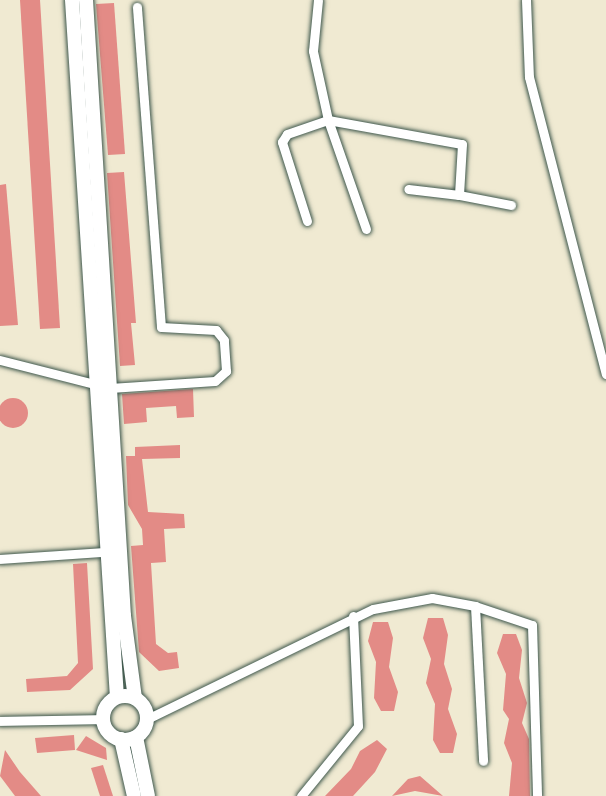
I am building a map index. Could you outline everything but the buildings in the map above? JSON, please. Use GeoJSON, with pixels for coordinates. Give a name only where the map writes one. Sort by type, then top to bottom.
{"type":"FeatureCollection","features":[{"type":"Feature","properties":{"kind":"main road"},"geometry":{"type":"LineString","coordinates":[[72,0],[104,552],[117,697],[103,719],[111,734],[121,739],[136,737]]}},
{"type":"Feature","properties":{"kind":"main road"},"geometry":{"type":"LineString","coordinates":[[86,0],[124,616],[135,698],[147,719],[136,737],[148,796]]}},
{"type":"Feature","properties":{"kind":"main road"},"geometry":{"type":"LineString","coordinates":[[117,697],[135,698]]}},
{"type":"Feature","properties":{"kind":"main road"},"geometry":{"type":"LineString","coordinates":[[121,739],[134,796]]}},
{"type":"Feature","properties":{"kind":"street"},"geometry":{"type":"LineString","coordinates":[[318,0],[313,51],[328,120],[366,229]]}},
{"type":"Feature","properties":{"kind":"street"},"geometry":{"type":"LineString","coordinates":[[526,0],[529,77],[606,374]]}},
{"type":"Feature","properties":{"kind":"street"},"geometry":{"type":"LineString","coordinates":[[0,360],[110,388],[215,381],[226,371],[224,340],[216,330],[161,327],[137,7]]}},
{"type":"Feature","properties":{"kind":"street"},"geometry":{"type":"LineString","coordinates":[[307,221],[282,141],[287,134],[328,120],[462,144],[459,195]]}},
{"type":"Feature","properties":{"kind":"street"},"geometry":{"type":"LineString","coordinates":[[408,189],[459,195],[511,205]]}},
{"type":"Feature","properties":{"kind":"street"},"geometry":{"type":"LineString","coordinates":[[0,559],[104,552]]}},
{"type":"Feature","properties":{"kind":"street"},"geometry":{"type":"LineString","coordinates":[[147,719],[353,616],[432,598],[476,606],[532,625],[537,796]]}},
{"type":"Feature","properties":{"kind":"street"},"geometry":{"type":"LineString","coordinates":[[476,606],[483,760]]}},
{"type":"Feature","properties":{"kind":"street"},"geometry":{"type":"LineString","coordinates":[[301,796],[358,726],[353,616]]}},
{"type":"Feature","properties":{"kind":"street"},"geometry":{"type":"LineString","coordinates":[[0,721],[103,719]]}}]}
